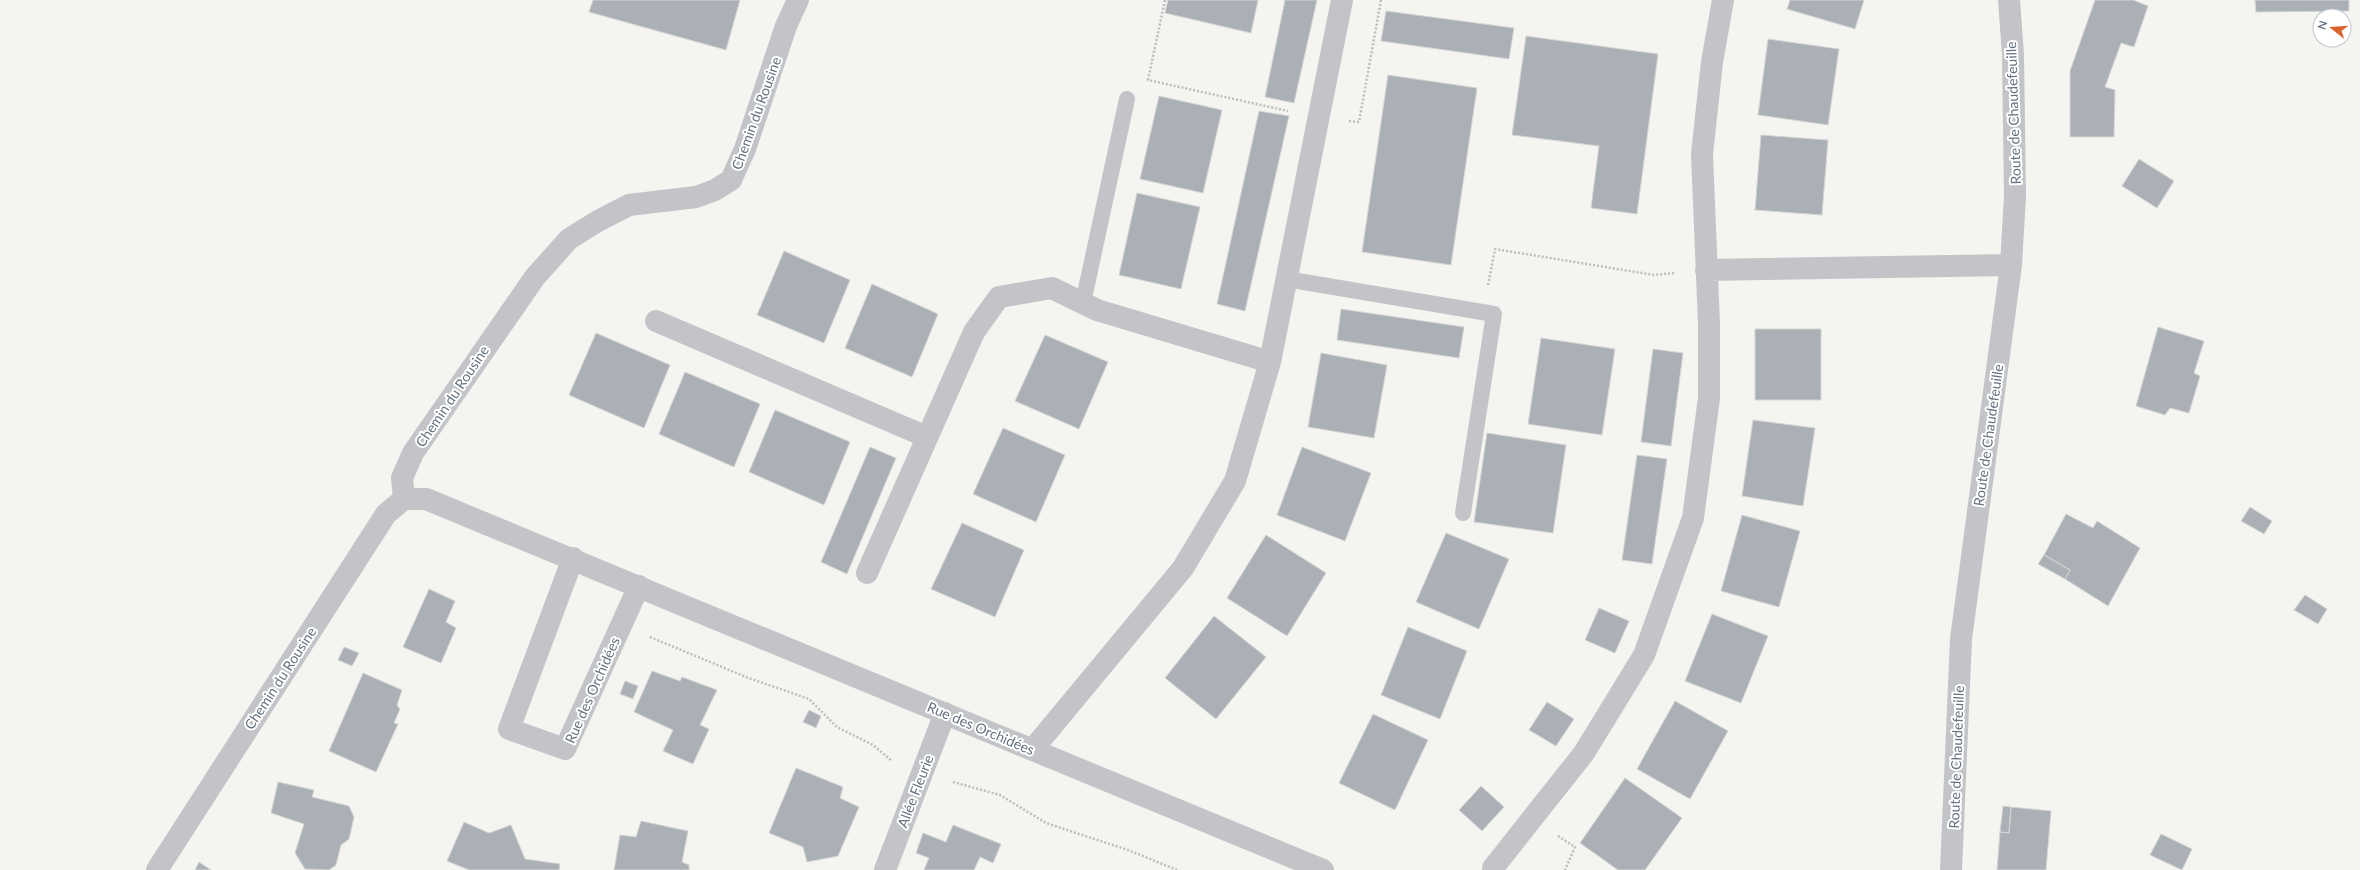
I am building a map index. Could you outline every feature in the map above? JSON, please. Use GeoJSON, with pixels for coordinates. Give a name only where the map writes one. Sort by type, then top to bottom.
{"type":"FeatureCollection","features":[{"type":"Feature","properties":{"kind":"street","name":"Chemin du Rousine"},"geometry":{"type":"LineString","coordinates":[[156,870],[386,514],[404,499],[402,478],[413,453],[535,277],[569,239],[598,221],[629,205],[696,197],[715,190],[731,180],[745,149],[786,26],[798,0]]}},
{"type":"Feature","properties":{"kind":"street"},"geometry":{"type":"LineString","coordinates":[[1033,749],[1183,568],[1234,482],[1270,362],[1342,0]]}},
{"type":"Feature","properties":{"kind":"street"},"geometry":{"type":"LineString","coordinates":[[1493,868],[1584,753],[1644,655],[1693,518],[1709,398],[1709,324],[1702,154],[1712,62],[1724,0]]}},
{"type":"Feature","properties":{"kind":"street","name":"Route de Chaudefeuille"},"geometry":{"type":"LineString","coordinates":[[1952,870],[1961,639],[2011,265],[2016,175],[2009,0]]}},
{"type":"Feature","properties":{"kind":"street"},"geometry":{"type":"LineString","coordinates":[[1706,270],[2011,265]]}},
{"type":"Feature","properties":{"kind":"street"},"geometry":{"type":"LineString","coordinates":[[867,572],[974,332],[999,297],[1052,288],[1097,310],[1270,362]]}},
{"type":"Feature","properties":{"kind":"street"},"geometry":{"type":"LineString","coordinates":[[656,321],[927,437]]}},
{"type":"Feature","properties":{"kind":"street","name":"Rue des Orchidées"},"geometry":{"type":"LineString","coordinates":[[404,499],[426,499],[573,558],[1323,870]]}},
{"type":"Feature","properties":{"kind":"street","name":"Rue des Orchidées"},"geometry":{"type":"LineString","coordinates":[[573,558],[509,729],[565,749],[639,586]]}},
{"type":"Feature","properties":{"kind":"street","name":"Allée Fleurie"},"geometry":{"type":"LineString","coordinates":[[885,870],[945,713]]}},
{"type":"Feature","properties":{"kind":"lane"},"geometry":{"type":"LineString","coordinates":[[1083,303],[1127,99]]}},
{"type":"Feature","properties":{"kind":"lane"},"geometry":{"type":"LineString","coordinates":[[1286,278],[1494,314],[1463,513]]}},
{"type":"Feature","properties":{"kind":"path"},"geometry":{"type":"LineString","coordinates":[[1165,0],[1148,80],[1290,112]]}},
{"type":"Feature","properties":{"kind":"path"},"geometry":{"type":"LineString","coordinates":[[1319,116],[1359,122],[1381,0]]}},
{"type":"Feature","properties":{"kind":"path"},"geometry":{"type":"LineString","coordinates":[[1483,312],[1495,249],[1654,275],[1706,270]]}},
{"type":"Feature","properties":{"kind":"path"},"geometry":{"type":"LineString","coordinates":[[1532,819],[1575,847],[1565,870]]}},
{"type":"Feature","properties":{"kind":"building"},"geometry":{"type":"Polygon","coordinates":[[[593,0],[740,0],[726,50],[589,12],[593,0]]]}},
{"type":"Feature","properties":{"kind":"building"},"geometry":{"type":"Polygon","coordinates":[[[1168,0],[1258,0],[1251,33],[1165,13],[1168,0]]]}},
{"type":"Feature","properties":{"kind":"building"},"geometry":{"type":"Polygon","coordinates":[[[1285,0],[1317,0],[1294,103],[1265,97],[1285,0]]]}},
{"type":"Feature","properties":{"kind":"building"},"geometry":{"type":"Polygon","coordinates":[[[1790,0],[1864,0],[1855,29],[1787,9],[1790,0]]]}},
{"type":"Feature","properties":{"kind":"building"},"geometry":{"type":"Polygon","coordinates":[[[2095,0],[2133,0],[2148,6],[2134,47],[2121,43],[2105,87],[2115,90],[2114,137],[2070,137],[2070,71],[2095,0]]]}},
{"type":"Feature","properties":{"kind":"building"},"geometry":{"type":"Polygon","coordinates":[[[2255,0],[2349,0],[2349,8],[2312,8],[2312,11],[2256,12],[2255,0]]]}},
{"type":"Feature","properties":{"kind":"building"},"geometry":{"type":"Polygon","coordinates":[[[1386,11],[1514,28],[1509,59],[1381,41],[1386,11]]]}},
{"type":"Feature","properties":{"kind":"building"},"geometry":{"type":"Polygon","coordinates":[[[1526,36],[1658,54],[1637,214],[1591,208],[1599,146],[1512,135],[1526,36]]]}},
{"type":"Feature","properties":{"kind":"building"},"geometry":{"type":"Polygon","coordinates":[[[1768,39],[1839,49],[1828,125],[1758,115],[1768,39]]]}},
{"type":"Feature","properties":{"kind":"building"},"geometry":{"type":"Polygon","coordinates":[[[1388,75],[1477,88],[1451,265],[1362,252],[1388,75]]]}},
{"type":"Feature","properties":{"kind":"building"},"geometry":{"type":"Polygon","coordinates":[[[1159,96],[1222,110],[1203,193],[1140,179],[1159,96]]]}},
{"type":"Feature","properties":{"kind":"building"},"geometry":{"type":"Polygon","coordinates":[[[1259,111],[1289,116],[1245,311],[1217,304],[1259,111]]]}},
{"type":"Feature","properties":{"kind":"building"},"geometry":{"type":"Polygon","coordinates":[[[1761,135],[1828,140],[1822,215],[1755,210],[1761,135]]]}},
{"type":"Feature","properties":{"kind":"building"},"geometry":{"type":"Polygon","coordinates":[[[2139,159],[2174,181],[2157,208],[2122,186],[2139,159]]]}},
{"type":"Feature","properties":{"kind":"building"},"geometry":{"type":"Polygon","coordinates":[[[1137,193],[1200,207],[1181,289],[1119,275],[1137,193]]]}},
{"type":"Feature","properties":{"kind":"building"},"geometry":{"type":"Polygon","coordinates":[[[784,251],[850,280],[824,343],[757,315],[784,251]]]}},
{"type":"Feature","properties":{"kind":"building"},"geometry":{"type":"Polygon","coordinates":[[[872,284],[938,314],[912,377],[845,348],[872,284]]]}},
{"type":"Feature","properties":{"kind":"building"},"geometry":{"type":"Polygon","coordinates":[[[1341,309],[1464,327],[1459,358],[1337,340],[1341,309]]]}},
{"type":"Feature","properties":{"kind":"building"},"geometry":{"type":"Polygon","coordinates":[[[2158,327],[2204,341],[2194,373],[2200,376],[2189,413],[2170,408],[2165,415],[2136,406],[2158,327]]]}},
{"type":"Feature","properties":{"kind":"building"},"geometry":{"type":"Polygon","coordinates":[[[1755,329],[1821,329],[1821,400],[1755,400],[1755,329]]]}},
{"type":"Feature","properties":{"kind":"building"},"geometry":{"type":"Polygon","coordinates":[[[596,333],[670,365],[644,428],[569,395],[596,333]]]}},
{"type":"Feature","properties":{"kind":"building"},"geometry":{"type":"Polygon","coordinates":[[[1045,335],[1108,362],[1079,429],[1015,401],[1045,335]]]}},
{"type":"Feature","properties":{"kind":"building"},"geometry":{"type":"Polygon","coordinates":[[[1541,338],[1615,349],[1602,435],[1528,424],[1541,338]]]}},
{"type":"Feature","properties":{"kind":"building"},"geometry":{"type":"Polygon","coordinates":[[[1653,349],[1683,353],[1671,446],[1641,442],[1653,349]]]}},
{"type":"Feature","properties":{"kind":"building"},"geometry":{"type":"Polygon","coordinates":[[[1321,353],[1387,365],[1374,438],[1308,427],[1321,353]]]}},
{"type":"Feature","properties":{"kind":"building"},"geometry":{"type":"Polygon","coordinates":[[[685,372],[760,404],[734,467],[659,434],[685,372]]]}},
{"type":"Feature","properties":{"kind":"building"},"geometry":{"type":"Polygon","coordinates":[[[775,410],[850,442],[824,505],[749,472],[775,410]]]}},
{"type":"Feature","properties":{"kind":"building"},"geometry":{"type":"Polygon","coordinates":[[[1753,420],[1815,428],[1803,506],[1742,496],[1753,420]]]}},
{"type":"Feature","properties":{"kind":"building"},"geometry":{"type":"Polygon","coordinates":[[[1003,428],[1065,455],[1036,522],[973,494],[1003,428]]]}},
{"type":"Feature","properties":{"kind":"building"},"geometry":{"type":"Polygon","coordinates":[[[1487,433],[1566,445],[1553,533],[1474,522],[1487,433]]]}},
{"type":"Feature","properties":{"kind":"building"},"geometry":{"type":"Polygon","coordinates":[[[870,447],[896,458],[847,574],[821,562],[870,447]]]}},
{"type":"Feature","properties":{"kind":"building"},"geometry":{"type":"Polygon","coordinates":[[[1302,447],[1371,473],[1345,541],[1277,515],[1302,447]]]}},
{"type":"Feature","properties":{"kind":"building"},"geometry":{"type":"Polygon","coordinates":[[[1637,455],[1667,459],[1652,564],[1622,560],[1637,455]]]}},
{"type":"Feature","properties":{"kind":"building"},"geometry":{"type":"Polygon","coordinates":[[[2250,507],[2272,521],[2264,534],[2241,521],[2250,507]]]}},
{"type":"Feature","properties":{"kind":"building"},"geometry":{"type":"Polygon","coordinates":[[[2066,514],[2093,528],[2097,521],[2140,548],[2108,606],[2065,579],[2070,570],[2044,555],[2066,514]]]}},
{"type":"Feature","properties":{"kind":"building"},"geometry":{"type":"Polygon","coordinates":[[[1742,515],[1800,531],[1779,607],[1721,591],[1742,515]]]}},
{"type":"Feature","properties":{"kind":"building"},"geometry":{"type":"Polygon","coordinates":[[[962,523],[1024,550],[995,617],[931,589],[962,523]]]}},
{"type":"Feature","properties":{"kind":"building"},"geometry":{"type":"Polygon","coordinates":[[[1446,533],[1509,559],[1479,629],[1416,602],[1446,533]]]}},
{"type":"Feature","properties":{"kind":"building"},"geometry":{"type":"Polygon","coordinates":[[[1266,535],[1326,573],[1287,636],[1227,598],[1266,535]]]}},
{"type":"Feature","properties":{"kind":"building"},"geometry":{"type":"Polygon","coordinates":[[[2044,555],[2070,570],[2065,579],[2038,564],[2044,555]]]}},
{"type":"Feature","properties":{"kind":"building"},"geometry":{"type":"Polygon","coordinates":[[[429,589],[455,601],[446,622],[456,628],[441,663],[403,647],[429,589]]]}},
{"type":"Feature","properties":{"kind":"building"},"geometry":{"type":"Polygon","coordinates":[[[2305,595],[2327,609],[2318,624],[2294,610],[2305,595]]]}},
{"type":"Feature","properties":{"kind":"building"},"geometry":{"type":"Polygon","coordinates":[[[1599,608],[1629,621],[1615,653],[1585,640],[1599,608]]]}},
{"type":"Feature","properties":{"kind":"building"},"geometry":{"type":"Polygon","coordinates":[[[1712,614],[1768,636],[1741,703],[1685,681],[1712,614]]]}},
{"type":"Feature","properties":{"kind":"building"},"geometry":{"type":"Polygon","coordinates":[[[1214,616],[1266,657],[1216,719],[1165,678],[1214,616]]]}},
{"type":"Feature","properties":{"kind":"building"},"geometry":{"type":"Polygon","coordinates":[[[1408,627],[1467,651],[1440,719],[1381,695],[1408,627]]]}},
{"type":"Feature","properties":{"kind":"building"},"geometry":{"type":"Polygon","coordinates":[[[344,647],[359,653],[352,666],[338,660],[344,647]]]}},
{"type":"Feature","properties":{"kind":"building"},"geometry":{"type":"Polygon","coordinates":[[[652,671],[680,681],[682,677],[717,690],[700,725],[709,729],[693,764],[663,751],[673,730],[634,712],[652,671]]]}},
{"type":"Feature","properties":{"kind":"building"},"geometry":{"type":"Polygon","coordinates":[[[363,673],[402,690],[397,705],[400,709],[394,723],[398,724],[376,772],[329,751],[363,673]]]}},
{"type":"Feature","properties":{"kind":"building"},"geometry":{"type":"Polygon","coordinates":[[[625,681],[638,686],[633,699],[620,694],[625,681]]]}},
{"type":"Feature","properties":{"kind":"building"},"geometry":{"type":"Polygon","coordinates":[[[1675,701],[1728,731],[1690,799],[1637,769],[1675,701]]]}},
{"type":"Feature","properties":{"kind":"building"},"geometry":{"type":"Polygon","coordinates":[[[1547,702],[1574,719],[1556,746],[1529,730],[1547,702]]]}},
{"type":"Feature","properties":{"kind":"building"},"geometry":{"type":"Polygon","coordinates":[[[809,710],[821,716],[816,728],[803,722],[809,710]]]}},
{"type":"Feature","properties":{"kind":"building"},"geometry":{"type":"Polygon","coordinates":[[[1373,714],[1428,740],[1395,810],[1339,783],[1373,714]]]}},
{"type":"Feature","properties":{"kind":"building"},"geometry":{"type":"Polygon","coordinates":[[[796,768],[843,787],[840,798],[859,807],[838,856],[807,862],[803,847],[769,833],[796,768]]]}},
{"type":"Feature","properties":{"kind":"building"},"geometry":{"type":"Polygon","coordinates":[[[1625,778],[1682,818],[1645,870],[1618,870],[1580,843],[1625,778]]]}},
{"type":"Feature","properties":{"kind":"building"},"geometry":{"type":"Polygon","coordinates":[[[278,782],[314,790],[312,797],[349,806],[354,817],[349,839],[341,845],[336,865],[329,870],[305,869],[295,853],[304,824],[271,813],[278,782]]]}},
{"type":"Feature","properties":{"kind":"building"},"geometry":{"type":"Polygon","coordinates":[[[1481,786],[1504,807],[1482,831],[1459,810],[1481,786]]]}},
{"type":"Feature","properties":{"kind":"building"},"geometry":{"type":"Polygon","coordinates":[[[2003,806],[2011,807],[2009,833],[2000,832],[2003,806]]]}},
{"type":"Feature","properties":{"kind":"building"},"geometry":{"type":"Polygon","coordinates":[[[2011,807],[2051,811],[2046,870],[1997,870],[2000,832],[2009,833],[2011,807]]]}},
{"type":"Feature","properties":{"kind":"building"},"geometry":{"type":"Polygon","coordinates":[[[641,821],[688,831],[682,862],[689,865],[689,870],[614,870],[620,835],[636,837],[641,821]]]}},
{"type":"Feature","properties":{"kind":"building"},"geometry":{"type":"Polygon","coordinates":[[[464,822],[489,833],[511,825],[525,859],[560,864],[559,870],[469,870],[447,861],[464,822]]]}},
{"type":"Feature","properties":{"kind":"building"},"geometry":{"type":"Polygon","coordinates":[[[953,825],[1001,844],[993,863],[980,857],[974,870],[924,870],[929,858],[916,853],[923,833],[946,842],[953,825]]]}},
{"type":"Feature","properties":{"kind":"building"},"geometry":{"type":"Polygon","coordinates":[[[2161,834],[2192,849],[2182,870],[2150,855],[2161,834]]]}},
{"type":"Feature","properties":{"kind":"building"},"geometry":{"type":"Polygon","coordinates":[[[199,862],[211,870],[195,870],[199,862]]]}}]}
